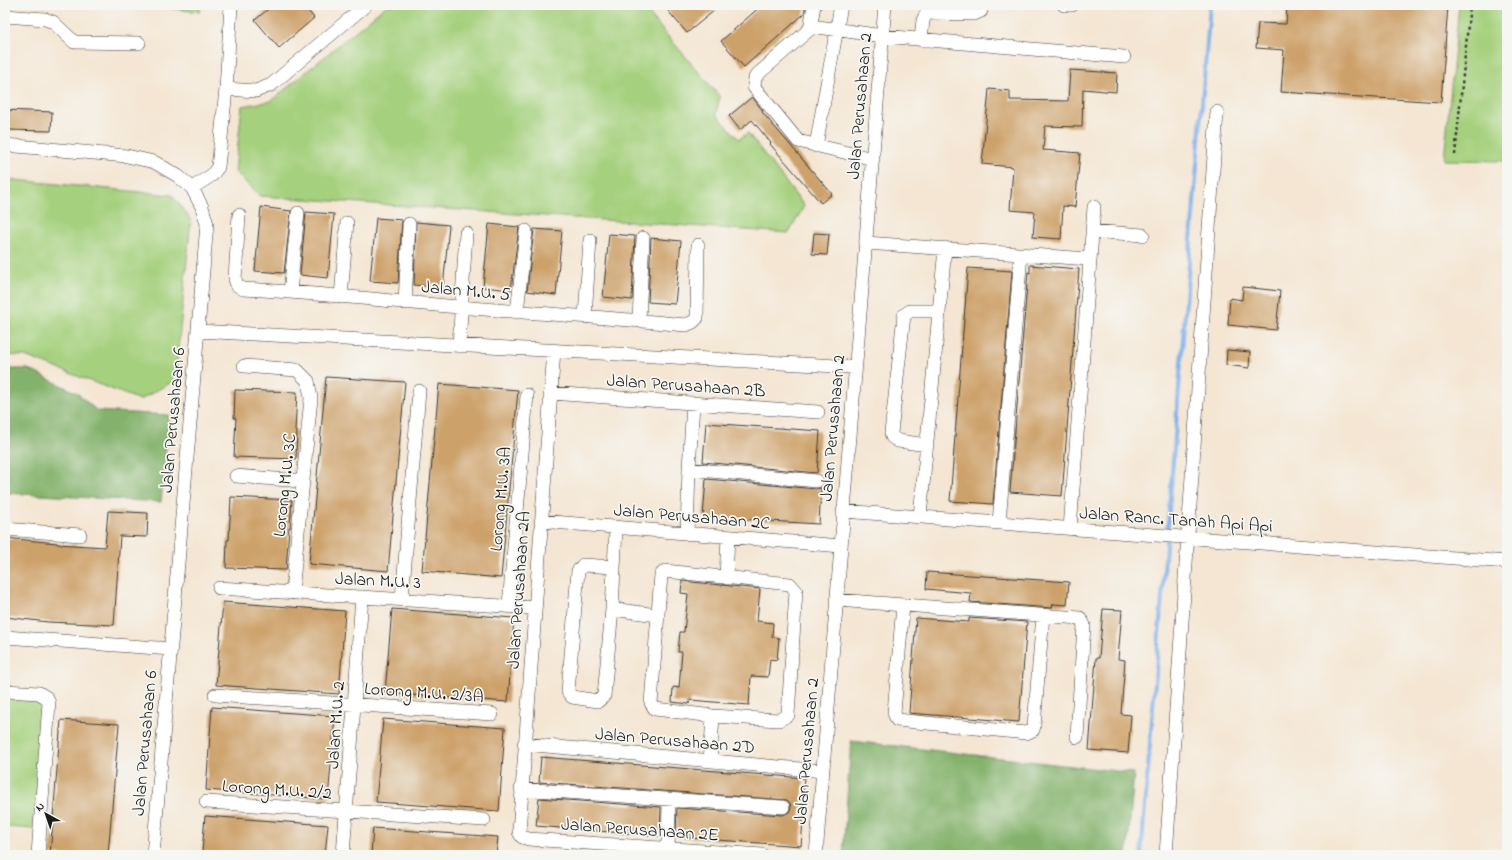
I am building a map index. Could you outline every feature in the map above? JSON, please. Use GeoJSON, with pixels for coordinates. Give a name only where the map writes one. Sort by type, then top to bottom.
{"type":"FeatureCollection","features":[{"type":"Feature","properties":{"kind":"street"},"geometry":{"type":"LineString","coordinates":[[192,188],[212,175],[218,167],[226,89],[231,5]]}},
{"type":"Feature","properties":{"kind":"street"},"geometry":{"type":"LineString","coordinates":[[226,89],[256,91],[271,85],[366,5]]}},
{"type":"Feature","properties":{"kind":"street"},"geometry":{"type":"LineString","coordinates":[[814,5],[811,26],[808,31],[758,74],[754,82],[756,90],[800,142],[873,159]]}},
{"type":"Feature","properties":{"kind":"street"},"geometry":{"type":"LineString","coordinates":[[816,146],[841,5]]}},
{"type":"Feature","properties":{"kind":"street","name":"Jalan Perusahaan 2"},"geometry":{"type":"LineString","coordinates":[[816,855],[885,5]]}},
{"type":"Feature","properties":{"kind":"street"},"geometry":{"type":"LineString","coordinates":[[921,40],[923,20],[927,13],[974,14],[981,11],[982,5]]}},
{"type":"Feature","properties":{"kind":"street"},"geometry":{"type":"LineString","coordinates":[[1064,5],[1072,5]]}},
{"type":"Feature","properties":{"kind":"street"},"geometry":{"type":"LineString","coordinates":[[5,16],[45,19],[53,22],[74,42],[139,43]]}},
{"type":"Feature","properties":{"kind":"street"},"geometry":{"type":"LineString","coordinates":[[811,26],[921,40],[1124,57]]}},
{"type":"Feature","properties":{"kind":"street"},"geometry":{"type":"LineString","coordinates":[[1166,855],[1183,537],[1217,112]]}},
{"type":"Feature","properties":{"kind":"street","name":"Jalan Perusahaan 6"},"geometry":{"type":"LineString","coordinates":[[5,145],[127,156],[154,162],[172,172],[192,188],[202,207],[207,224],[153,855]]}},
{"type":"Feature","properties":{"kind":"street"},"geometry":{"type":"LineString","coordinates":[[1070,529],[1094,207]]}},
{"type":"Feature","properties":{"kind":"street"},"geometry":{"type":"LineString","coordinates":[[290,292],[298,213]]}},
{"type":"Feature","properties":{"kind":"street","name":"Jalan M.U. 5"},"geometry":{"type":"LineString","coordinates":[[239,215],[235,278],[237,285],[244,289],[461,308],[639,320],[686,325],[693,322],[697,318],[698,245]]}},
{"type":"Feature","properties":{"kind":"street"},"geometry":{"type":"LineString","coordinates":[[341,297],[347,223]]}},
{"type":"Feature","properties":{"kind":"street"},"geometry":{"type":"LineString","coordinates":[[405,303],[409,224]]}},
{"type":"Feature","properties":{"kind":"street"},"geometry":{"type":"LineString","coordinates":[[517,312],[526,231]]}},
{"type":"Feature","properties":{"kind":"street"},"geometry":{"type":"LineString","coordinates":[[1092,231],[1143,235]]}},
{"type":"Feature","properties":{"kind":"street"},"geometry":{"type":"LineString","coordinates":[[459,346],[466,233]]}},
{"type":"Feature","properties":{"kind":"street"},"geometry":{"type":"LineString","coordinates":[[639,320],[643,238]]}},
{"type":"Feature","properties":{"kind":"street"},"geometry":{"type":"LineString","coordinates":[[585,317],[590,240]]}},
{"type":"Feature","properties":{"kind":"street"},"geometry":{"type":"LineString","coordinates":[[866,243],[1089,259]]}},
{"type":"Feature","properties":{"kind":"street"},"geometry":{"type":"LineString","coordinates":[[920,517],[945,248]]}},
{"type":"Feature","properties":{"kind":"street"},"geometry":{"type":"LineString","coordinates":[[999,523],[1021,254]]}},
{"type":"Feature","properties":{"kind":"street"},"geometry":{"type":"LineString","coordinates":[[927,445],[898,441],[892,437],[891,433],[904,314],[910,311],[939,311]]}},
{"type":"Feature","properties":{"kind":"street"},"geometry":{"type":"LineString","coordinates":[[198,331],[855,368]]}},
{"type":"Feature","properties":{"kind":"street","name":"Jalan Perusahaan 2A"},"geometry":{"type":"LineString","coordinates":[[519,832],[524,744],[554,350]]}},
{"type":"Feature","properties":{"kind":"street","name":"Lorong M.U. 3C"},"geometry":{"type":"LineString","coordinates":[[244,366],[298,370],[308,382],[311,398],[292,593]]}},
{"type":"Feature","properties":{"kind":"street"},"geometry":{"type":"LineString","coordinates":[[402,599],[419,391]]}},
{"type":"Feature","properties":{"kind":"street","name":"Jalan Perusahaan 2B"},"geometry":{"type":"LineString","coordinates":[[550,393],[818,412]]}},
{"type":"Feature","properties":{"kind":"street","name":"Lorong M.U. 3A"},"geometry":{"type":"LineString","coordinates":[[509,605],[527,395]]}},
{"type":"Feature","properties":{"kind":"street"},"geometry":{"type":"LineString","coordinates":[[687,534],[693,403]]}},
{"type":"Feature","properties":{"kind":"street"},"geometry":{"type":"LineString","coordinates":[[689,469],[817,481]]}},
{"type":"Feature","properties":{"kind":"street"},"geometry":{"type":"LineString","coordinates":[[236,476],[302,480]]}},
{"type":"Feature","properties":{"kind":"street","name":"Jalan Ranc. Tanah Api Api"},"geometry":{"type":"LineString","coordinates":[[843,511],[1507,562]]}},
{"type":"Feature","properties":{"kind":"street","name":"Jalan Perusahaan 2C"},"geometry":{"type":"LineString","coordinates":[[541,521],[840,546]]}},
{"type":"Feature","properties":{"kind":"street"},"geometry":{"type":"LineString","coordinates":[[614,567],[583,565],[578,570],[568,692],[572,697],[598,701],[604,696],[612,609],[616,528]]}},
{"type":"Feature","properties":{"kind":"street"},"geometry":{"type":"LineString","coordinates":[[5,529],[80,535]]}},
{"type":"Feature","properties":{"kind":"street"},"geometry":{"type":"LineString","coordinates":[[726,578],[728,537]]}},
{"type":"Feature","properties":{"kind":"street"},"geometry":{"type":"LineString","coordinates":[[665,571],[790,584],[796,590],[788,715],[780,720],[713,716],[655,709],[651,703],[657,615],[661,575],[665,571]]}},
{"type":"Feature","properties":{"kind":"street","name":"Jalan M.U. 3"},"geometry":{"type":"LineString","coordinates":[[219,588],[509,605],[534,608]]}},
{"type":"Feature","properties":{"kind":"street","name":"Jalan M.U. 2"},"geometry":{"type":"LineString","coordinates":[[343,855],[362,597]]}},
{"type":"Feature","properties":{"kind":"street"},"geometry":{"type":"LineString","coordinates":[[836,600],[1080,618],[1084,625],[1077,736]]}},
{"type":"Feature","properties":{"kind":"street"},"geometry":{"type":"LineString","coordinates":[[903,605],[894,713],[897,720],[1026,733],[1033,730],[1034,726],[1043,615]]}},
{"type":"Feature","properties":{"kind":"street"},"geometry":{"type":"LineString","coordinates":[[612,609],[657,615]]}},
{"type":"Feature","properties":{"kind":"street"},"geometry":{"type":"LineString","coordinates":[[5,637],[171,649]]}},
{"type":"Feature","properties":{"kind":"street"},"geometry":{"type":"LineString","coordinates":[[5,691],[39,693],[47,698],[49,704],[38,855]]}},
{"type":"Feature","properties":{"kind":"street","name":"Lorong M.U. 2/3A"},"geometry":{"type":"LineString","coordinates":[[216,695],[492,714]]}},
{"type":"Feature","properties":{"kind":"street"},"geometry":{"type":"LineString","coordinates":[[710,761],[713,716]]}},
{"type":"Feature","properties":{"kind":"street","name":"Jalan Perusahaan 2D"},"geometry":{"type":"LineString","coordinates":[[524,744],[823,771]]}},
{"type":"Feature","properties":{"kind":"street"},"geometry":{"type":"LineString","coordinates":[[521,789],[783,807]]}},
{"type":"Feature","properties":{"kind":"street"},"geometry":{"type":"LineString","coordinates":[[669,800],[673,852]]}},
{"type":"Feature","properties":{"kind":"street","name":"Lorong M.U. 2/2"},"geometry":{"type":"LineString","coordinates":[[206,802],[484,820]]}},
{"type":"Feature","properties":{"kind":"street","name":"Jalan Perusahaan 2E"},"geometry":{"type":"LineString","coordinates":[[519,832],[522,837],[529,839],[673,852],[762,855]]}},
{"type":"Feature","properties":{"kind":"path"},"geometry":{"type":"LineString","coordinates":[[1455,155],[1470,5]]}},
{"type":"Feature","properties":{"kind":"green space"},"geometry":{"type":"Polygon","coordinates":[[[142,5],[200,5],[200,12],[142,5]]]}},
{"type":"Feature","properties":{"kind":"green space"},"geometry":{"type":"Polygon","coordinates":[[[387,5],[643,5],[642,6],[720,97],[716,114],[739,139],[748,133],[804,206],[789,233],[260,196],[235,172],[242,106],[271,101],[387,5]]]}},
{"type":"Feature","properties":{"kind":"green space"},"geometry":{"type":"Polygon","coordinates":[[[1459,5],[1507,5],[1507,161],[1444,160],[1459,5]]]}},
{"type":"Feature","properties":{"kind":"green space"},"geometry":{"type":"Polygon","coordinates":[[[5,179],[172,195],[191,220],[175,380],[140,400],[25,356],[5,355],[5,179]]]}},
{"type":"Feature","properties":{"kind":"green space"},"geometry":{"type":"Polygon","coordinates":[[[5,369],[28,369],[77,393],[97,411],[169,415],[161,502],[5,493],[5,369]]]}},
{"type":"Feature","properties":{"kind":"green space"},"geometry":{"type":"Polygon","coordinates":[[[5,697],[47,700],[36,829],[6,827],[5,834],[5,697]]]}},
{"type":"Feature","properties":{"kind":"green space"},"geometry":{"type":"Polygon","coordinates":[[[851,741],[1134,773],[1127,855],[843,855],[851,741]]]}},
{"type":"Feature","properties":{"kind":"building"},"geometry":{"type":"Polygon","coordinates":[[[273,5],[303,5],[314,18],[279,48],[255,20],[273,5]]]}},
{"type":"Feature","properties":{"kind":"building"},"geometry":{"type":"Polygon","coordinates":[[[663,5],[721,5],[687,33],[663,5]]]}},
{"type":"Feature","properties":{"kind":"building"},"geometry":{"type":"Polygon","coordinates":[[[762,5],[806,5],[804,14],[744,67],[721,41],[762,5]]]}},
{"type":"Feature","properties":{"kind":"building"},"geometry":{"type":"Polygon","coordinates":[[[1287,5],[1448,5],[1441,102],[1281,92],[1284,50],[1256,48],[1258,23],[1286,24],[1287,5]]]}},
{"type":"Feature","properties":{"kind":"building"},"geometry":{"type":"Polygon","coordinates":[[[1070,70],[1117,73],[1116,92],[1083,89],[1082,127],[1045,126],[1043,150],[1080,153],[1075,207],[1063,206],[1061,239],[1033,237],[1035,212],[1010,210],[1013,167],[982,164],[989,89],[1010,91],[1010,100],[1068,101],[1070,70]]]}},
{"type":"Feature","properties":{"kind":"building"},"geometry":{"type":"Polygon","coordinates":[[[752,97],[763,111],[762,112],[832,194],[821,203],[770,144],[771,143],[752,120],[740,130],[729,116],[752,97]]]}},
{"type":"Feature","properties":{"kind":"building"},"geometry":{"type":"Polygon","coordinates":[[[5,110],[52,112],[51,131],[5,130],[5,110]]]}},
{"type":"Feature","properties":{"kind":"building"},"geometry":{"type":"Polygon","coordinates":[[[261,207],[291,211],[284,273],[255,271],[261,207]]]}},
{"type":"Feature","properties":{"kind":"building"},"geometry":{"type":"Polygon","coordinates":[[[306,212],[334,214],[328,278],[300,275],[306,212]]]}},
{"type":"Feature","properties":{"kind":"building"},"geometry":{"type":"Polygon","coordinates":[[[376,218],[402,220],[398,283],[370,281],[376,218]]]}},
{"type":"Feature","properties":{"kind":"building"},"geometry":{"type":"Polygon","coordinates":[[[416,222],[449,225],[443,288],[414,285],[416,222]]]}},
{"type":"Feature","properties":{"kind":"building"},"geometry":{"type":"Polygon","coordinates":[[[489,224],[519,227],[511,290],[483,287],[489,224]]]}},
{"type":"Feature","properties":{"kind":"building"},"geometry":{"type":"Polygon","coordinates":[[[534,229],[562,231],[556,295],[527,291],[534,229]]]}},
{"type":"Feature","properties":{"kind":"building"},"geometry":{"type":"Polygon","coordinates":[[[814,233],[829,234],[827,255],[812,254],[814,233]]]}},
{"type":"Feature","properties":{"kind":"building"},"geometry":{"type":"Polygon","coordinates":[[[609,234],[635,236],[632,300],[603,297],[609,234]]]}},
{"type":"Feature","properties":{"kind":"building"},"geometry":{"type":"Polygon","coordinates":[[[651,238],[681,241],[675,304],[648,302],[651,238]]]}},
{"type":"Feature","properties":{"kind":"building"},"geometry":{"type":"Polygon","coordinates":[[[1030,265],[1079,269],[1062,496],[1010,492],[1028,272],[1030,273],[1030,265]]]}},
{"type":"Feature","properties":{"kind":"building"},"geometry":{"type":"Polygon","coordinates":[[[968,268],[1012,271],[993,504],[950,501],[968,268]]]}},
{"type":"Feature","properties":{"kind":"building"},"geometry":{"type":"Polygon","coordinates":[[[1243,287],[1280,291],[1276,330],[1228,325],[1230,298],[1242,300],[1243,287]]]}},
{"type":"Feature","properties":{"kind":"building"},"geometry":{"type":"Polygon","coordinates":[[[1227,350],[1250,352],[1249,368],[1226,365],[1227,350]]]}},
{"type":"Feature","properties":{"kind":"building"},"geometry":{"type":"Polygon","coordinates":[[[326,377],[405,382],[388,571],[309,564],[326,377]]]}},
{"type":"Feature","properties":{"kind":"building"},"geometry":{"type":"Polygon","coordinates":[[[439,384],[518,390],[501,578],[422,571],[439,384]]]}},
{"type":"Feature","properties":{"kind":"building"},"geometry":{"type":"Polygon","coordinates":[[[235,390],[297,392],[295,431],[297,431],[296,459],[234,457],[236,418],[234,418],[235,390]]]}},
{"type":"Feature","properties":{"kind":"building"},"geometry":{"type":"Polygon","coordinates":[[[706,423],[820,431],[817,473],[703,462],[706,423]]]}},
{"type":"Feature","properties":{"kind":"building"},"geometry":{"type":"Polygon","coordinates":[[[706,479],[816,489],[821,488],[819,524],[703,517],[706,479]]]}},
{"type":"Feature","properties":{"kind":"building"},"geometry":{"type":"Polygon","coordinates":[[[231,497],[292,500],[286,570],[226,568],[231,497]]]}},
{"type":"Feature","properties":{"kind":"building"},"geometry":{"type":"Polygon","coordinates":[[[108,511],[148,513],[147,537],[120,536],[114,625],[48,622],[5,617],[5,538],[57,544],[105,547],[108,511]]]}},
{"type":"Feature","properties":{"kind":"building"},"geometry":{"type":"Polygon","coordinates":[[[927,572],[1069,582],[1067,605],[1053,604],[1052,608],[970,602],[971,593],[926,589],[927,572]]]}},
{"type":"Feature","properties":{"kind":"building"},"geometry":{"type":"Polygon","coordinates":[[[682,581],[760,589],[757,621],[773,623],[772,637],[779,638],[777,660],[770,659],[768,677],[751,676],[749,705],[690,700],[689,704],[672,702],[673,687],[679,688],[682,652],[678,652],[680,632],[684,632],[688,594],[681,593],[682,581]]]}},
{"type":"Feature","properties":{"kind":"building"},"geometry":{"type":"Polygon","coordinates":[[[223,602],[345,611],[339,694],[216,685],[223,602]]]}},
{"type":"Feature","properties":{"kind":"building"},"geometry":{"type":"Polygon","coordinates":[[[392,609],[514,618],[508,702],[385,693],[392,609]]]}},
{"type":"Feature","properties":{"kind":"building"},"geometry":{"type":"Polygon","coordinates":[[[1103,609],[1122,610],[1118,659],[1125,660],[1121,714],[1131,715],[1128,753],[1089,750],[1096,658],[1099,658],[1103,609]]]}},
{"type":"Feature","properties":{"kind":"building"},"geometry":{"type":"Polygon","coordinates":[[[916,618],[969,622],[969,618],[1027,622],[1019,722],[909,713],[916,618]]]}},
{"type":"Feature","properties":{"kind":"building"},"geometry":{"type":"Polygon","coordinates":[[[212,707],[335,716],[328,799],[206,790],[212,707]]]}},
{"type":"Feature","properties":{"kind":"building"},"geometry":{"type":"Polygon","coordinates":[[[383,719],[505,728],[499,811],[376,802],[383,719]]]}},
{"type":"Feature","properties":{"kind":"building"},"geometry":{"type":"Polygon","coordinates":[[[61,720],[119,724],[108,855],[50,855],[61,720]]]}},
{"type":"Feature","properties":{"kind":"building"},"geometry":{"type":"Polygon","coordinates":[[[541,757],[804,778],[800,820],[803,820],[801,846],[676,837],[677,808],[783,815],[789,812],[791,808],[790,803],[787,800],[539,782],[541,757]]]}},
{"type":"Feature","properties":{"kind":"building"},"geometry":{"type":"Polygon","coordinates":[[[539,798],[661,807],[660,836],[536,826],[539,798]]]}},
{"type":"Feature","properties":{"kind":"building"},"geometry":{"type":"Polygon","coordinates":[[[205,816],[328,825],[325,855],[244,855],[202,852],[205,816]]]}},
{"type":"Feature","properties":{"kind":"building"},"geometry":{"type":"Polygon","coordinates":[[[373,828],[498,837],[496,855],[371,855],[373,828]]]}},
{"type":"Feature","properties":{"kind":"waterway"},"geometry":{"type":"LineString","coordinates":[[1141,855],[1210,5]]}}]}
